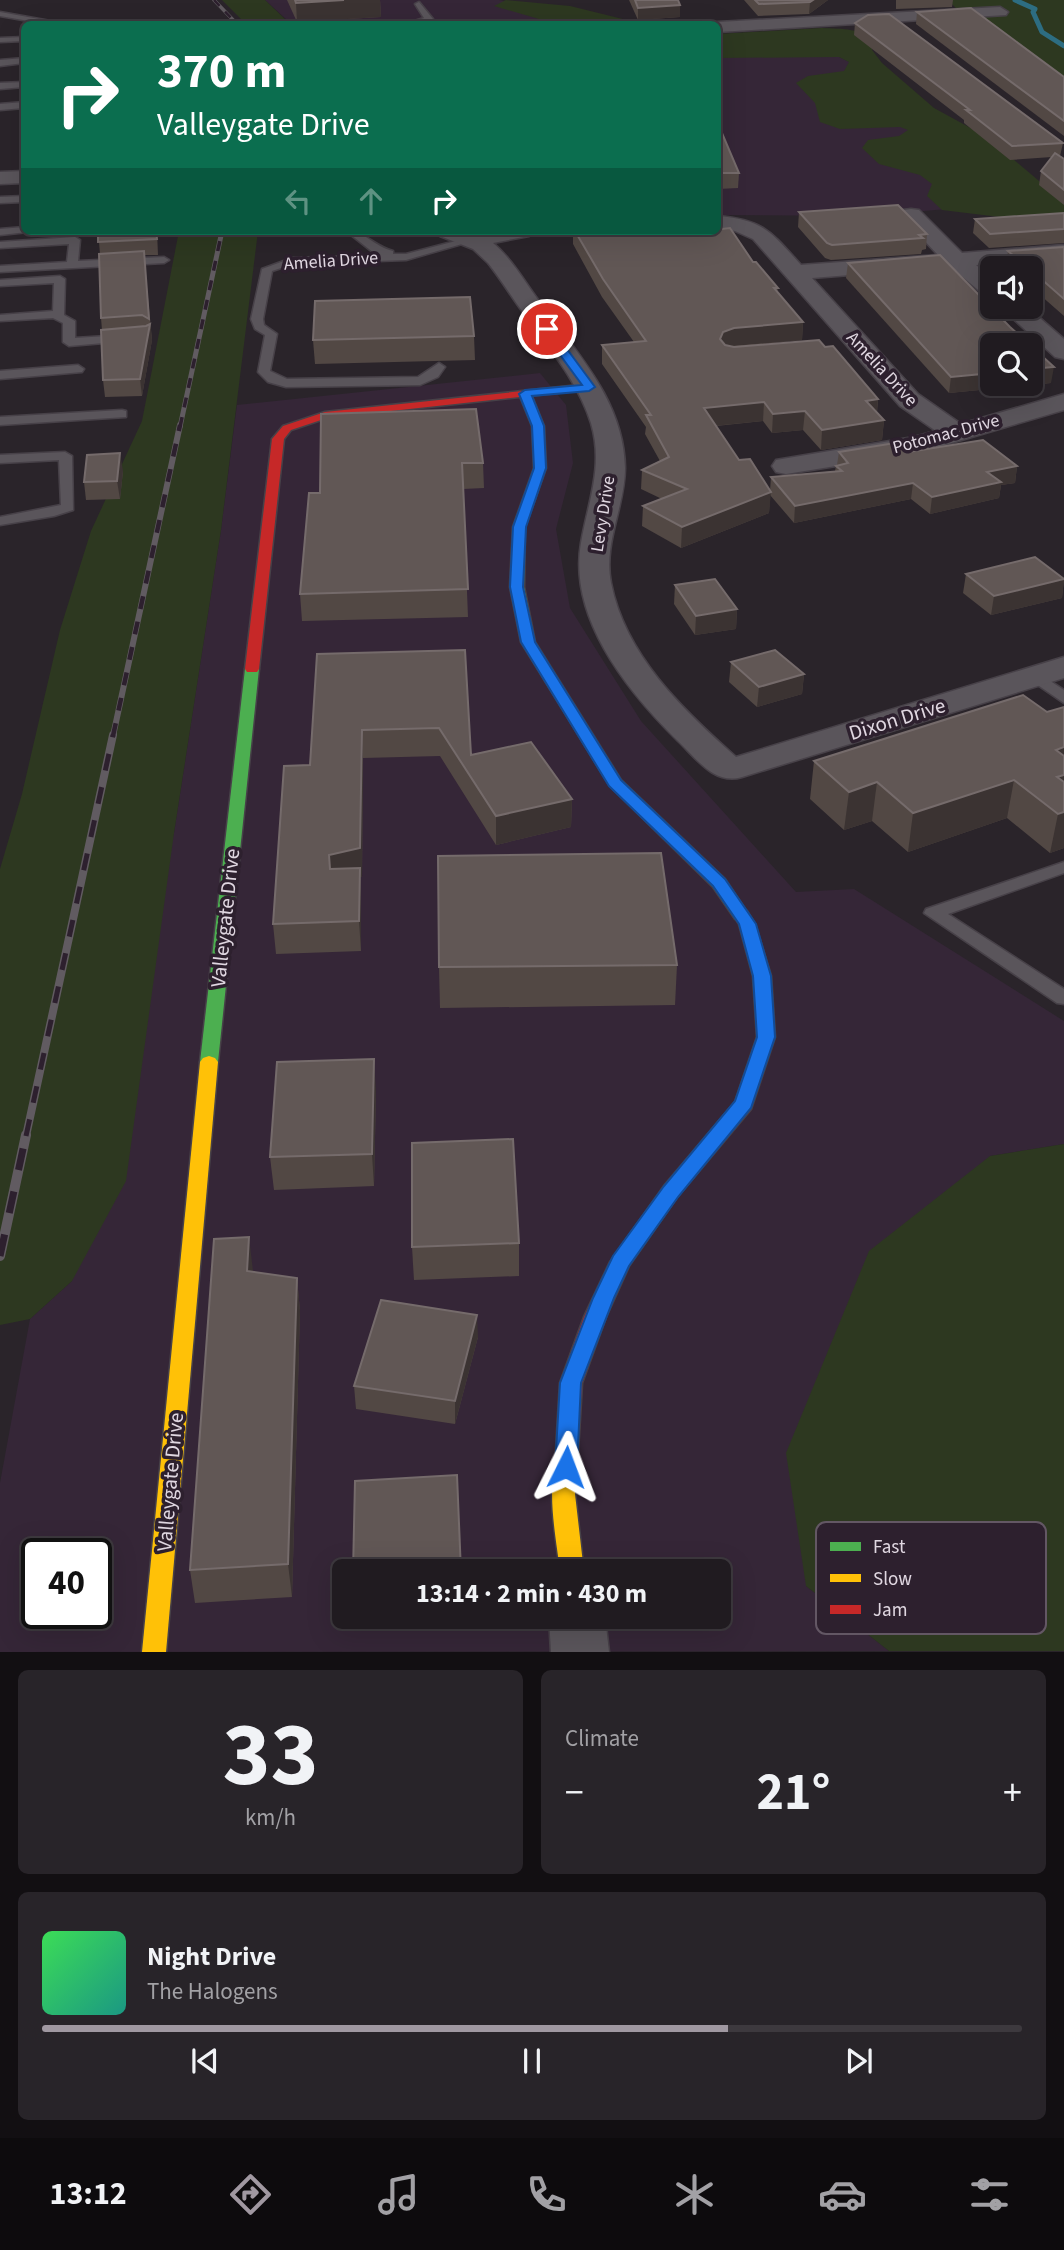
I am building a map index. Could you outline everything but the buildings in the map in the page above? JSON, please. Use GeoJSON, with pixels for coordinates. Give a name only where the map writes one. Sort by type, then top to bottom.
{"type":"FeatureCollection","features":[{"type":"Feature","properties":{"kind":"street"},"geometry":{"type":"LineString","coordinates":[[877,0],[886,12],[917,35]]}},
{"type":"Feature","properties":{"kind":"street"},"geometry":{"type":"LineString","coordinates":[[709,11],[718,21]]}},
{"type":"Feature","properties":{"kind":"street"},"geometry":{"type":"LineString","coordinates":[[722,26],[1000,12]]}},
{"type":"Feature","properties":{"kind":"street"},"geometry":{"type":"LineString","coordinates":[[0,178],[21,177]]}},
{"type":"Feature","properties":{"kind":"street"},"geometry":{"type":"LineString","coordinates":[[911,215],[980,280]]}},
{"type":"Feature","properties":{"kind":"street","name":"Amelia Drive"},"geometry":{"type":"LineString","coordinates":[[721,222],[740,225],[761,234],[909,400],[958,434]]}},
{"type":"Feature","properties":{"kind":"street","name":"Levy Drive"},"geometry":{"type":"LineString","coordinates":[[459,236],[489,251],[589,387],[606,426],[611,469],[595,549],[595,583],[611,625],[631,665],[680,725],[730,770]]}},
{"type":"Feature","properties":{"kind":"street"},"geometry":{"type":"LineString","coordinates":[[796,272],[1064,251]]}},
{"type":"Feature","properties":{"kind":"street"},"geometry":{"type":"LineString","coordinates":[[1026,319],[1064,352]]}},
{"type":"Feature","properties":{"kind":"street"},"geometry":{"type":"LineString","coordinates":[[834,347],[860,345]]}},
{"type":"Feature","properties":{"kind":"street","name":"Valleygate Drive"},"geometry":{"type":"LineString","coordinates":[[154,1651],[211,1048],[278,439],[287,428],[325,415],[589,387]]}},
{"type":"Feature","properties":{"kind":"street"},"geometry":{"type":"LineString","coordinates":[[525,394],[538,426],[540,468],[519,527],[517,587],[528,642],[615,783],[719,883],[747,924],[762,976],[766,1037],[744,1104],[671,1191],[620,1262],[595,1317],[570,1383],[564,1494],[571,1559]]}},
{"type":"Feature","properties":{"kind":"street","name":"Potomac Drive"},"geometry":{"type":"LineString","coordinates":[[786,466],[917,445],[1064,402]]}},
{"type":"Feature","properties":{"kind":"street","name":"Dixon Drive"},"geometry":{"type":"LineString","coordinates":[[730,770],[1050,671]]}},
{"type":"Feature","properties":{"kind":"street"},"geometry":{"type":"LineString","coordinates":[[578,1629],[580,1651]]}},
{"type":"Feature","properties":{"kind":"lane"},"geometry":{"type":"LineString","coordinates":[[419,4],[429,19],[421,21]]}},
{"type":"Feature","properties":{"kind":"lane"},"geometry":{"type":"LineString","coordinates":[[0,14],[39,21]]}},
{"type":"Feature","properties":{"kind":"lane"},"geometry":{"type":"LineString","coordinates":[[0,40],[21,39]]}},
{"type":"Feature","properties":{"kind":"lane"},"geometry":{"type":"LineString","coordinates":[[0,63],[21,61]]}},
{"type":"Feature","properties":{"kind":"lane"},"geometry":{"type":"LineString","coordinates":[[0,76],[21,75]]}},
{"type":"Feature","properties":{"kind":"lane"},"geometry":{"type":"LineString","coordinates":[[0,86],[21,85]]}},
{"type":"Feature","properties":{"kind":"lane"},"geometry":{"type":"LineString","coordinates":[[0,107],[21,106]]}},
{"type":"Feature","properties":{"kind":"lane"},"geometry":{"type":"LineString","coordinates":[[0,200],[21,199]]}},
{"type":"Feature","properties":{"kind":"lane"},"geometry":{"type":"LineString","coordinates":[[0,232],[21,230]]}},
{"type":"Feature","properties":{"kind":"lane"},"geometry":{"type":"LineString","coordinates":[[356,235],[378,251],[406,257]]}},
{"type":"Feature","properties":{"kind":"lane","name":"Amelia Drive"},"geometry":{"type":"LineString","coordinates":[[439,367],[434,374],[420,381],[286,383],[272,379],[264,372],[271,334],[259,327],[257,319],[267,269],[292,261],[406,257],[459,236]]}},
{"type":"Feature","properties":{"kind":"lane"},"geometry":{"type":"LineString","coordinates":[[0,245],[75,240],[72,265]]}},
{"type":"Feature","properties":{"kind":"lane"},"geometry":{"type":"LineString","coordinates":[[0,269],[164,260]]}},
{"type":"Feature","properties":{"kind":"lane"},"geometry":{"type":"LineString","coordinates":[[0,283],[60,279],[58,317],[69,321],[69,342],[131,338]]}},
{"type":"Feature","properties":{"kind":"lane"},"geometry":{"type":"LineString","coordinates":[[0,318],[59,314]]}},
{"type":"Feature","properties":{"kind":"lane"},"geometry":{"type":"LineString","coordinates":[[0,374],[78,369]]}},
{"type":"Feature","properties":{"kind":"lane"},"geometry":{"type":"LineString","coordinates":[[0,421],[122,414]]}},
{"type":"Feature","properties":{"kind":"lane"},"geometry":{"type":"LineString","coordinates":[[0,459],[65,456],[68,507],[0,521]]}},
{"type":"Feature","properties":{"kind":"lane"},"geometry":{"type":"LineString","coordinates":[[1050,671],[1064,698]]}},
{"type":"Feature","properties":{"kind":"lane"},"geometry":{"type":"LineString","coordinates":[[1064,867],[933,913],[1064,998]]}},
{"type":"Feature","properties":{"kind":"shaded area"},"geometry":{"type":"Polygon","coordinates":[[[265,0],[499,0],[607,21],[286,21],[265,0]]]}},
{"type":"Feature","properties":{"kind":"shaded area"},"geometry":{"type":"Polygon","coordinates":[[[721,56],[839,57],[849,62],[1005,204],[866,216],[721,215],[721,56]]]}},
{"type":"Feature","properties":{"kind":"shaded area"},"geometry":{"type":"Polygon","coordinates":[[[540,373],[566,405],[573,463],[556,529],[570,608],[641,721],[796,892],[854,889],[1064,1021],[1064,1144],[990,1156],[833,1522],[816,1522],[816,1563],[806,1586],[816,1594],[816,1634],[867,1634],[889,1651],[0,1652],[0,1483],[30,1319],[72,1281],[174,833],[221,530],[237,405],[540,373]]]}},
{"type":"Feature","properties":{"kind":"green space"},"geometry":{"type":"Polygon","coordinates":[[[222,0],[265,0],[286,20],[286,21],[243,21],[222,0]]]}},
{"type":"Feature","properties":{"kind":"green space"},"geometry":{"type":"Polygon","coordinates":[[[506,0],[570,6],[631,21],[546,21],[494,6],[506,0]]]}},
{"type":"Feature","properties":{"kind":"green space"},"geometry":{"type":"Polygon","coordinates":[[[948,0],[1064,0],[1064,119],[948,0]]]}},
{"type":"Feature","properties":{"kind":"green space"},"geometry":{"type":"Polygon","coordinates":[[[822,28],[844,29],[871,37],[877,42],[872,50],[882,63],[934,108],[987,137],[1064,202],[1064,218],[1032,221],[942,210],[927,196],[932,184],[920,175],[879,164],[862,148],[868,140],[899,136],[908,130],[900,127],[840,129],[820,122],[815,103],[796,83],[808,76],[844,71],[849,62],[839,57],[721,58],[721,34],[822,28]]]}},
{"type":"Feature","properties":{"kind":"green space"},"geometry":{"type":"Polygon","coordinates":[[[178,235],[258,235],[221,530],[174,833],[126,1181],[72,1281],[30,1319],[0,1325],[0,869],[22,794],[60,630],[91,531],[142,421],[178,235]]]}},
{"type":"Feature","properties":{"kind":"green space"},"geometry":{"type":"Polygon","coordinates":[[[1064,1144],[1064,1651],[889,1651],[867,1634],[1046,1634],[1046,1522],[816,1522],[816,1594],[806,1586],[786,1453],[869,1251],[990,1156],[1064,1144]]]}},
{"type":"Feature","properties":{"kind":"waterway"},"geometry":{"type":"LineString","coordinates":[[1015,0],[1035,9],[1033,12],[1042,32],[1064,46]]}},
{"type":"Feature","properties":{"kind":"railway"},"geometry":{"type":"LineString","coordinates":[[214,0],[234,21]]}},
{"type":"Feature","properties":{"kind":"railway"},"geometry":{"type":"LineString","coordinates":[[180,427],[221,235]]}},
{"type":"Feature","properties":{"kind":"railway"},"geometry":{"type":"LineString","coordinates":[[113,736],[180,425]]}},
{"type":"Feature","properties":{"kind":"railway"},"geometry":{"type":"LineString","coordinates":[[26,1136],[113,735]]}},
{"type":"Feature","properties":{"kind":"railway"},"geometry":{"type":"LineString","coordinates":[[0,1256],[26,1135]]}},
{"type":"Feature","properties":{"kind":"traffic: fast"},"geometry":{"type":"LineString","coordinates":[[525,394],[538,426],[540,468],[519,527],[517,587],[528,642],[615,783],[719,883],[741,915]]}},
{"type":"Feature","properties":{"kind":"traffic: fast"},"geometry":{"type":"LineString","coordinates":[[209,1062],[252,669]]}},
{"type":"Feature","properties":{"kind":"traffic: slow"},"geometry":{"type":"LineString","coordinates":[[154,1652],[209,1062]]}},
{"type":"Feature","properties":{"kind":"traffic: slow"},"geometry":{"type":"LineString","coordinates":[[566,1467],[564,1494],[571,1559]]}},
{"type":"Feature","properties":{"kind":"traffic: jam"},"geometry":{"type":"LineString","coordinates":[[252,669],[278,439],[287,428],[325,415],[589,387]]}},
{"type":"Feature","properties":{"kind":"traffic: jam"},"geometry":{"type":"LineString","coordinates":[[566,1467],[571,1383],[595,1317],[620,1262],[671,1191],[744,1104],[766,1037],[762,976],[747,924],[741,915]]}},
{"type":"Feature","properties":{"kind":"route"},"geometry":{"type":"LineString","coordinates":[[547,329],[589,387],[525,394],[538,426],[540,468],[519,527],[517,587],[528,642],[615,783],[719,883],[747,924],[762,976],[766,1037],[744,1104],[671,1191],[620,1262],[603,1298],[570,1383],[566,1467]]}}]}
